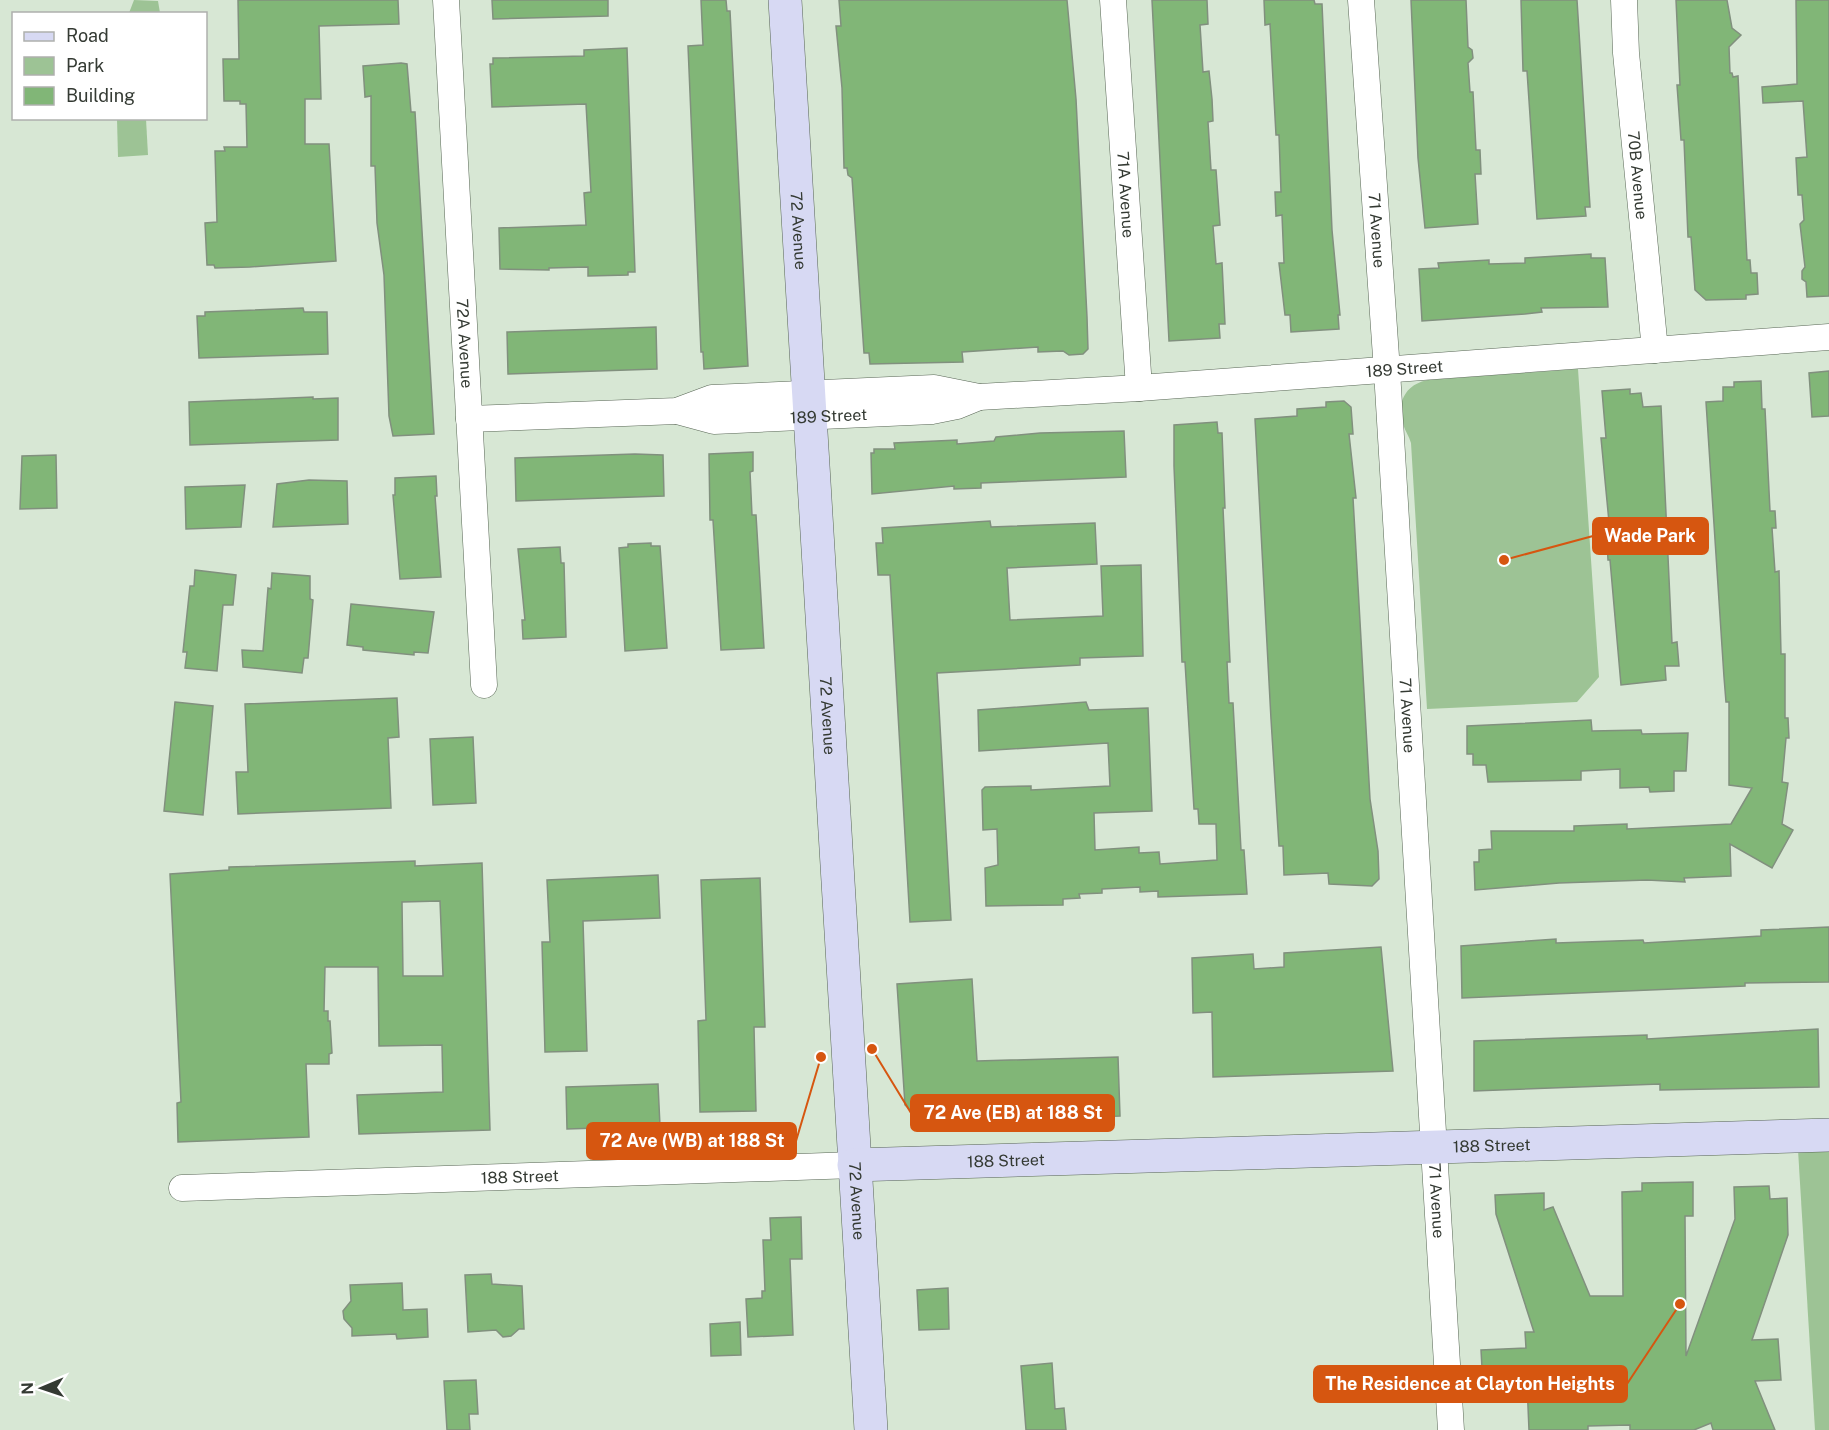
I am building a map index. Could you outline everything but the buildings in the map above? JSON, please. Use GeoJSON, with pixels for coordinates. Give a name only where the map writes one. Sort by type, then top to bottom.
{"type":"FeatureCollection","features":[{"type":"Feature","properties":{"kind":"main road","name":"72 Avenue"},"geometry":{"type":"LineString","coordinates":[[785,0],[871,1430]]}},
{"type":"Feature","properties":{"kind":"main road","name":"188 Street"},"geometry":{"type":"LineString","coordinates":[[854,1165],[1829,1135]]}},
{"type":"Feature","properties":{"kind":"street","name":"72A Avenue"},"geometry":{"type":"LineString","coordinates":[[446,0],[484,685]]}},
{"type":"Feature","properties":{"kind":"street","name":"71A Avenue"},"geometry":{"type":"LineString","coordinates":[[1113,0],[1139,388]]}},
{"type":"Feature","properties":{"kind":"street","name":"71 Avenue"},"geometry":{"type":"LineString","coordinates":[[1361,0],[1387,371],[1451,1430]]}},
{"type":"Feature","properties":{"kind":"street","name":"70B Avenue"},"geometry":{"type":"LineString","coordinates":[[1624,0],[1626,53],[1655,350]]}},
{"type":"Feature","properties":{"kind":"street","name":"189 Street"},"geometry":{"type":"LineString","coordinates":[[469,419],[677,411],[714,421],[810,406],[932,411],[957,406],[979,397],[1387,371],[1829,336]]}},
{"type":"Feature","properties":{"kind":"street","name":"188 Street"},"geometry":{"type":"LineString","coordinates":[[182,1188],[854,1165]]}},
{"type":"Feature","properties":{"kind":"green space"},"geometry":{"type":"Polygon","coordinates":[[[134,0],[158,1],[160,12],[129,12],[134,0]]]}},
{"type":"Feature","properties":{"kind":"green space"},"geometry":{"type":"Polygon","coordinates":[[[117,120],[146,120],[148,155],[118,157],[117,120]]]}},
{"type":"Feature","properties":{"kind":"green space"},"geometry":{"type":"Polygon","coordinates":[[[1578,369],[1599,677],[1577,702],[1427,709],[1411,443],[1401,416],[1402,401],[1414,385],[1428,380],[1578,369]]]}},
{"type":"Feature","properties":{"kind":"green space"},"geometry":{"type":"Polygon","coordinates":[[[1829,1148],[1829,1430],[1815,1430],[1798,1150],[1829,1148]]]}},
{"type":"Feature","properties":{"kind":"place","name":"Wade Park"},"geometry":{"type":"Point","coordinates":[1504,560]}},
{"type":"Feature","properties":{"kind":"place","name":"72 Ave (EB) at 188 St"},"geometry":{"type":"Point","coordinates":[872,1049]}},
{"type":"Feature","properties":{"kind":"place","name":"72 Ave (WB) at 188 St"},"geometry":{"type":"Point","coordinates":[821,1057]}},
{"type":"Feature","properties":{"kind":"place","name":"The Residence at Clayton Heights"},"geometry":{"type":"Point","coordinates":[1680,1304]}}]}
